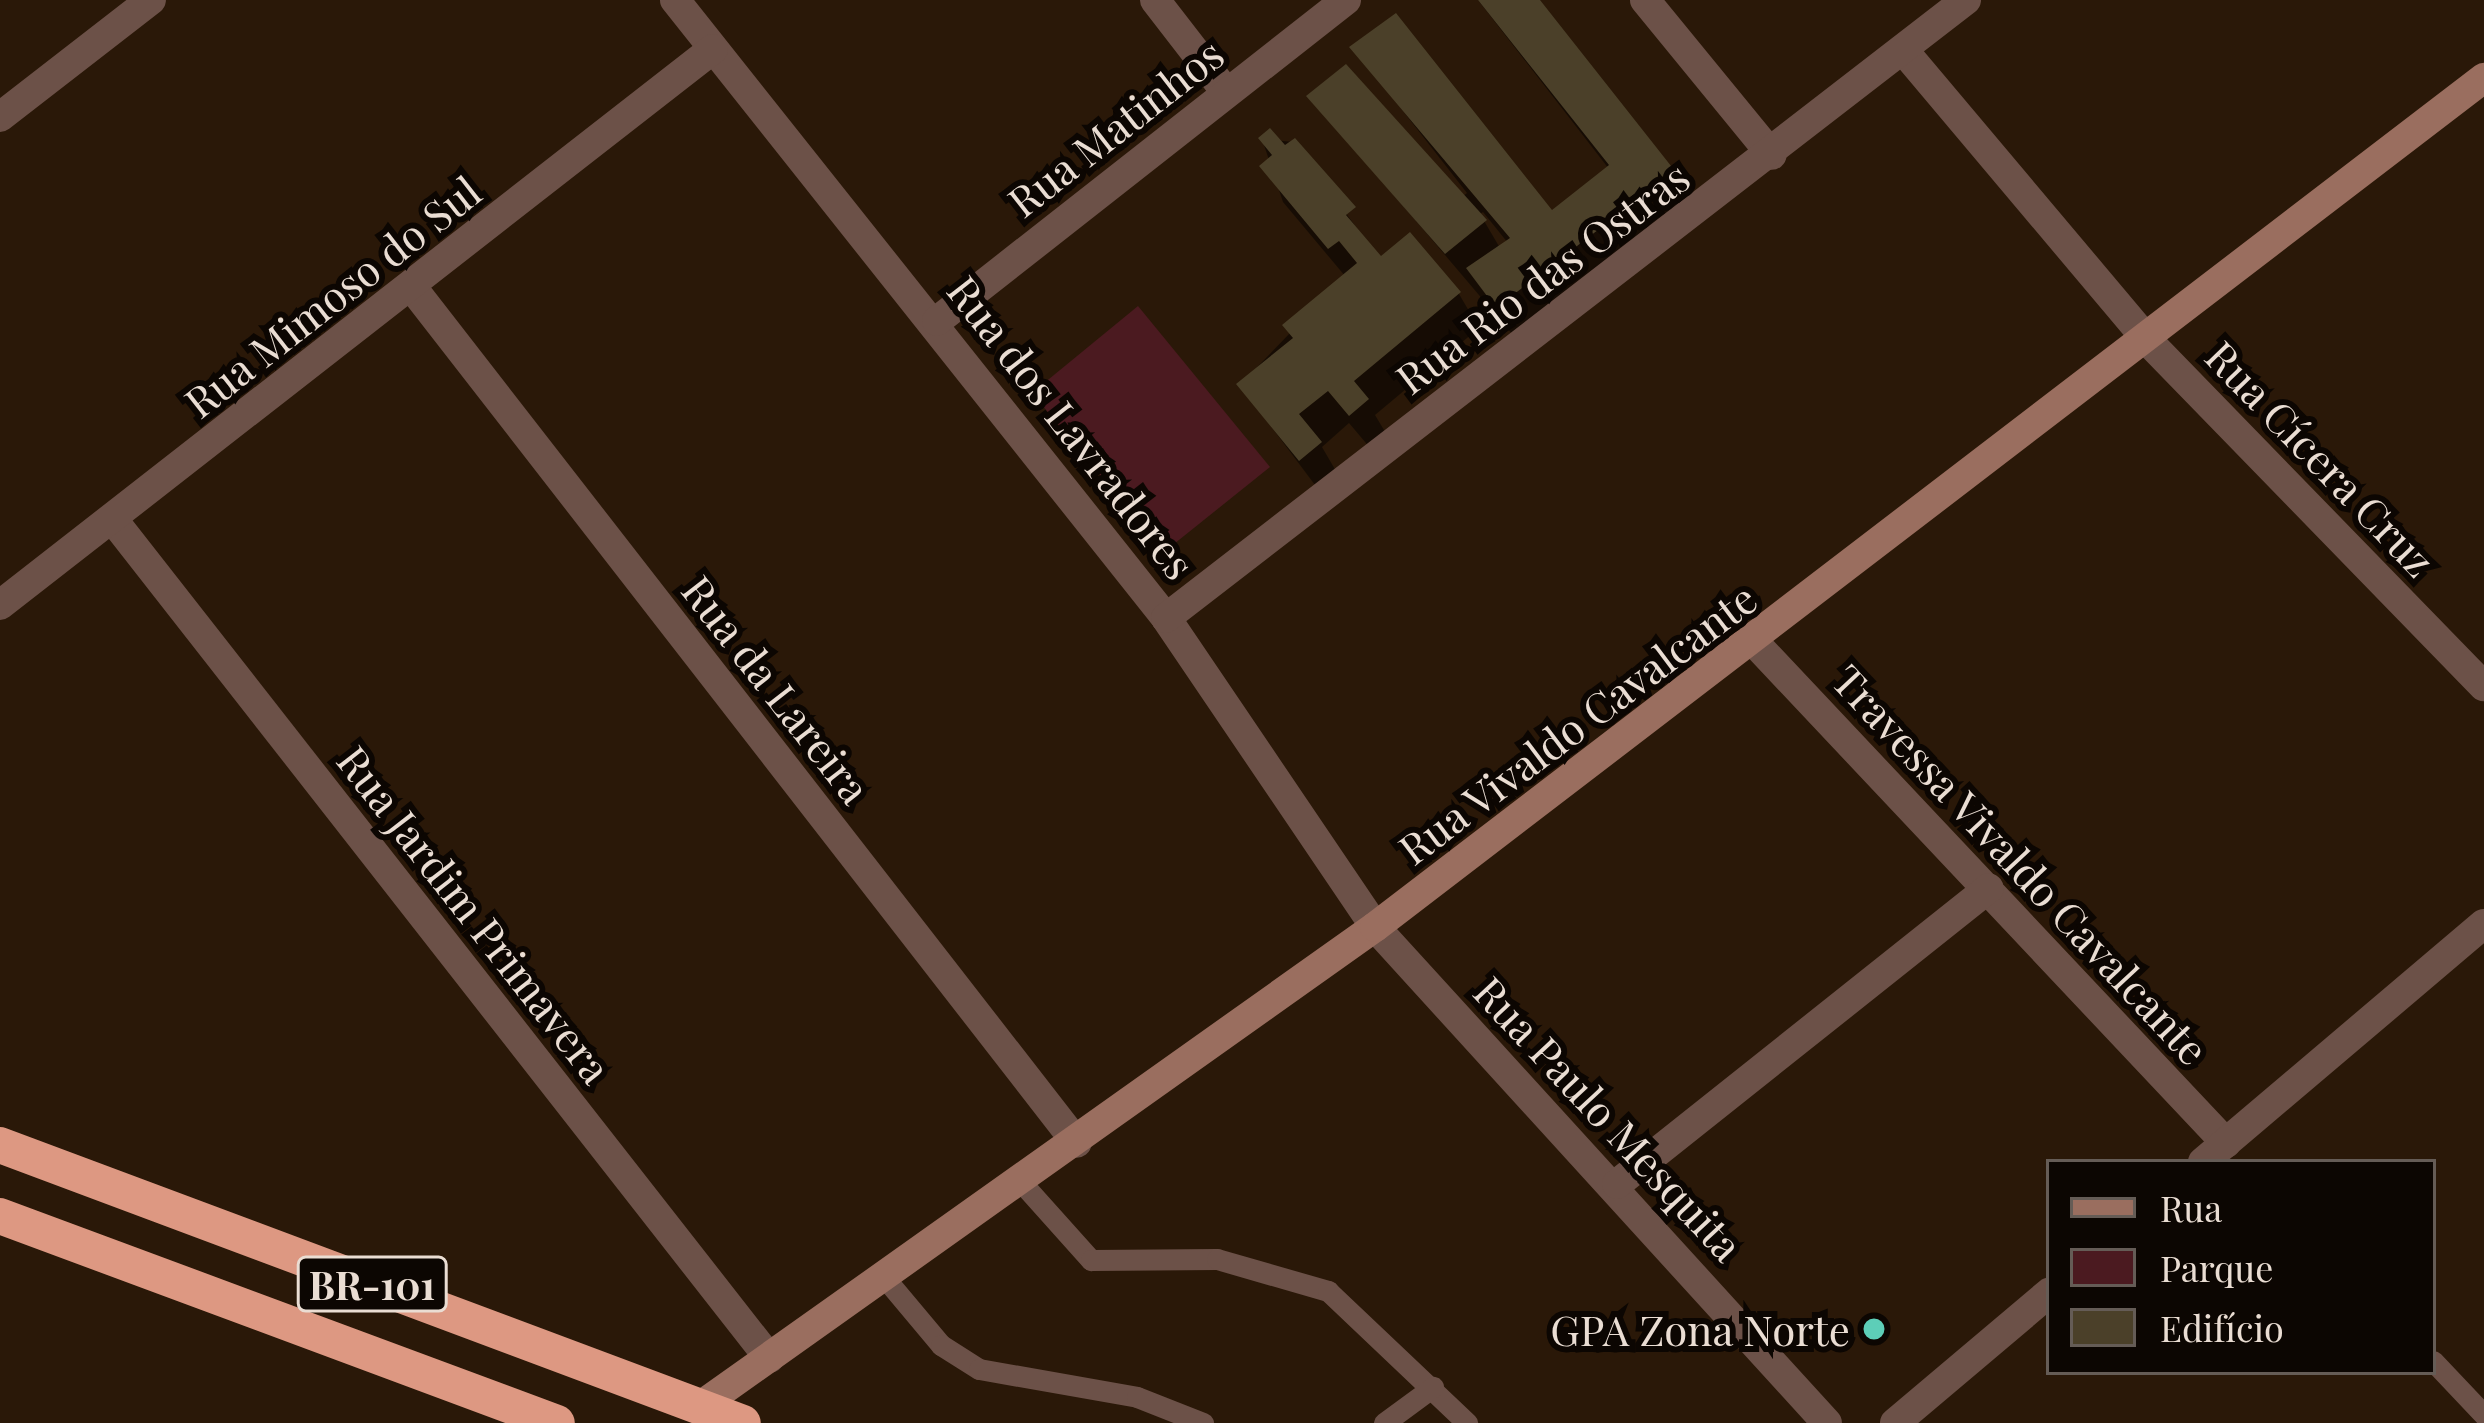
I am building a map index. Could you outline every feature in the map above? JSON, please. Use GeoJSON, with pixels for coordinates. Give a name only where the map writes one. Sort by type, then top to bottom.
{"type":"FeatureCollection","features":[{"type":"Feature","properties":{"kind":"highway","name":"BR-101"},"geometry":{"type":"LineString","coordinates":[[0,1145],[743,1423]]}},
{"type":"Feature","properties":{"kind":"highway","name":"BR-101"},"geometry":{"type":"LineString","coordinates":[[0,1216],[557,1423]]}},
{"type":"Feature","properties":{"kind":"main road","name":"Rua Vivaldo Cavalcante"},"geometry":{"type":"LineString","coordinates":[[699,1407],[1375,927],[1755,643],[2484,78]]}},
{"type":"Feature","properties":{"kind":"street"},"geometry":{"type":"LineString","coordinates":[[0,118],[151,0]]}},
{"type":"Feature","properties":{"kind":"street","name":"Rua dos Lavradores"},"geometry":{"type":"LineString","coordinates":[[675,0],[937,321],[1166,618],[1375,927]]}},
{"type":"Feature","properties":{"kind":"street"},"geometry":{"type":"LineString","coordinates":[[1155,0],[1226,92]]}},
{"type":"Feature","properties":{"kind":"street","name":"Rua Matinhos"},"geometry":{"type":"LineString","coordinates":[[937,321],[1346,0]]}},
{"type":"Feature","properties":{"kind":"street"},"geometry":{"type":"LineString","coordinates":[[1645,0],[1772,155]]}},
{"type":"Feature","properties":{"kind":"street","name":"Rua Rio das Ostras"},"geometry":{"type":"LineString","coordinates":[[1166,618],[1772,155],[1966,0]]}},
{"type":"Feature","properties":{"kind":"street","name":"Rua Mimoso do Sul"},"geometry":{"type":"LineString","coordinates":[[0,605],[115,521],[713,49]]}},
{"type":"Feature","properties":{"kind":"street","name":"Rua Cícera Cruz"},"geometry":{"type":"LineString","coordinates":[[1904,51],[2147,340],[2484,686]]}},
{"type":"Feature","properties":{"kind":"street","name":"Rua da Lareira"},"geometry":{"type":"LineString","coordinates":[[411,286],[1077,1143]]}},
{"type":"Feature","properties":{"kind":"street","name":"Rua Jardim Primavera"},"geometry":{"type":"LineString","coordinates":[[115,521],[769,1358]]}},
{"type":"Feature","properties":{"kind":"street","name":"Travessa Vivaldo Cavalcante"},"geometry":{"type":"LineString","coordinates":[[1755,643],[1989,888],[2224,1156]]}},
{"type":"Feature","properties":{"kind":"street"},"geometry":{"type":"LineString","coordinates":[[1617,1184],[1989,888]]}},
{"type":"Feature","properties":{"kind":"street"},"geometry":{"type":"LineString","coordinates":[[2224,1156],[2484,924]]}},
{"type":"Feature","properties":{"kind":"street","name":"Rua Paulo Mesquita"},"geometry":{"type":"LineString","coordinates":[[1375,927],[1617,1184],[1827,1423]]}},
{"type":"Feature","properties":{"kind":"street"},"geometry":{"type":"LineString","coordinates":[[1895,1423],[2046,1296]]}},
{"type":"Feature","properties":{"kind":"lane"},"geometry":{"type":"LineString","coordinates":[[1021,1182],[1091,1260],[1217,1258],[1328,1291],[1467,1423]]}},
{"type":"Feature","properties":{"kind":"lane"},"geometry":{"type":"LineString","coordinates":[[884,1277],[941,1345],[979,1369],[1137,1396],[1203,1423]]}},
{"type":"Feature","properties":{"kind":"lane"},"geometry":{"type":"LineString","coordinates":[[2436,1364],[2484,1415]]}},
{"type":"Feature","properties":{"kind":"lane"},"geometry":{"type":"LineString","coordinates":[[1384,1423],[1433,1387]]}},
{"type":"Feature","properties":{"kind":"green space"},"geometry":{"type":"Polygon","coordinates":[[[1138,306],[1270,467],[1164,552],[1032,393],[1138,306]]]}},
{"type":"Feature","properties":{"kind":"building"},"geometry":{"type":"Polygon","coordinates":[[[1478,0],[1540,0],[1675,171],[1496,308],[1466,268],[1510,238],[1349,47],[1396,13],[1552,210],[1609,165],[1478,0]]]}},
{"type":"Feature","properties":{"kind":"building"},"geometry":{"type":"Polygon","coordinates":[[[1346,64],[1487,220],[1445,254],[1306,96],[1346,64]]]}},
{"type":"Feature","properties":{"kind":"building"},"geometry":{"type":"Polygon","coordinates":[[[1270,128],[1285,145],[1295,138],[1356,207],[1346,215],[1381,256],[1410,232],[1461,292],[1354,381],[1369,399],[1349,416],[1328,391],[1299,414],[1322,442],[1299,461],[1236,384],[1293,338],[1282,325],[1357,263],[1339,241],[1328,249],[1259,166],[1272,155],[1258,138],[1270,128]]]}},
{"type":"Feature","properties":{"kind":"place","name":"GPA Zona Norte"},"geometry":{"type":"Point","coordinates":[1874,1329]}}]}
